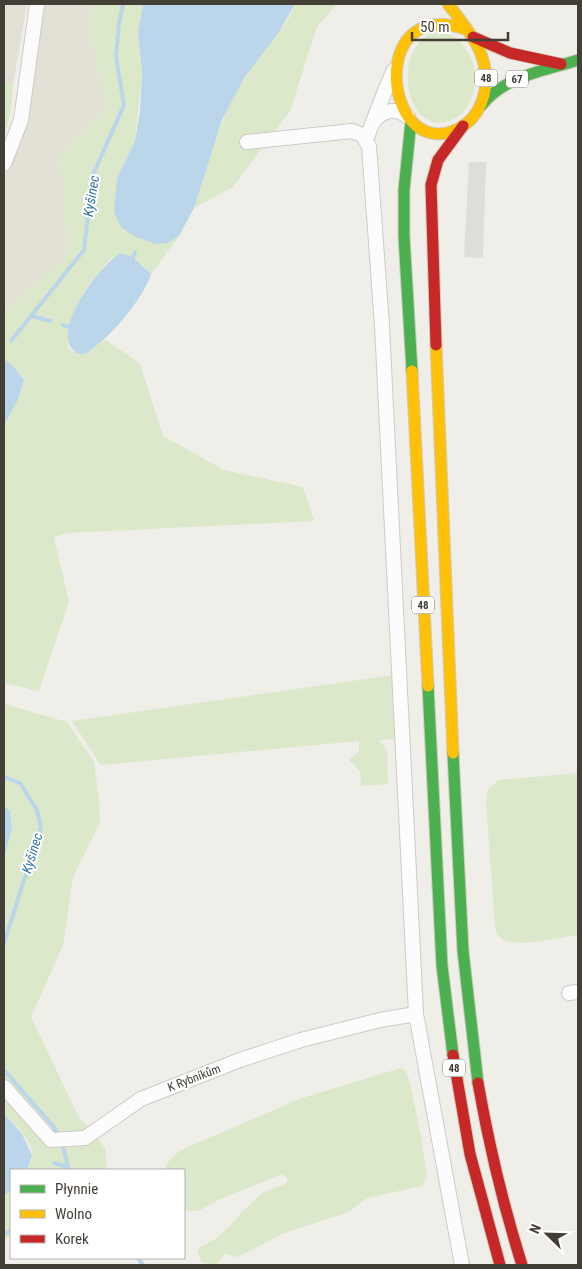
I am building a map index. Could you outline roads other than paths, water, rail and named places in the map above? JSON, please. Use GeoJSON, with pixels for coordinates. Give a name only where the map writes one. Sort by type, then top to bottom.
{"type":"FeatureCollection","features":[{"type":"Feature","properties":{"kind":"main road","name":"48"},"geometry":{"type":"LineString","coordinates":[[448,4],[481,52],[486,72],[480,106],[441,150],[434,166],[431,185],[440,502],[458,866],[466,999],[477,1081],[495,1172],[522,1265]]}},
{"type":"Feature","properties":{"kind":"main road","name":"48"},"geometry":{"type":"LineString","coordinates":[[469,33],[438,20],[416,24],[401,46],[396,65],[396,88],[410,119],[404,190],[404,236],[442,966],[453,1065],[465,1134],[480,1199],[500,1265]]}},
{"type":"Feature","properties":{"kind":"main road","name":"67"},"geometry":{"type":"LineString","coordinates":[[469,33],[510,53],[561,64]]}},
{"type":"Feature","properties":{"kind":"main road","name":"67"},"geometry":{"type":"LineString","coordinates":[[480,106],[491,93],[502,85],[561,64],[578,60]]}},
{"type":"Feature","properties":{"kind":"main road"},"geometry":{"type":"LineString","coordinates":[[410,119],[431,133],[447,133],[463,126]]}},
{"type":"Feature","properties":{"kind":"street"},"geometry":{"type":"LineString","coordinates":[[4,164],[21,120],[37,4]]}},
{"type":"Feature","properties":{"kind":"street"},"geometry":{"type":"LineString","coordinates":[[366,139],[374,121],[382,93],[396,65]]}},
{"type":"Feature","properties":{"kind":"street"},"geometry":{"type":"LineString","coordinates":[[374,121],[382,113],[388,111],[400,112],[410,119]]}},
{"type":"Feature","properties":{"kind":"street"},"geometry":{"type":"LineString","coordinates":[[247,142],[352,131],[366,139],[369,146],[382,326],[416,1014],[462,1265]]}},
{"type":"Feature","properties":{"kind":"street","name":"K Rybníkům"},"geometry":{"type":"LineString","coordinates":[[4,1087],[52,1140],[85,1138],[141,1099],[189,1079],[301,1040],[380,1020],[416,1014]]}},
{"type":"Feature","properties":{"kind":"water"},"geometry":{"type":"Polygon","coordinates":[[[143,4],[295,4],[279,32],[244,78],[222,120],[194,208],[179,236],[167,243],[155,244],[134,236],[121,227],[114,212],[117,178],[135,141],[140,111],[142,72],[138,32],[143,4]]]}},
{"type":"Feature","properties":{"kind":"water"},"geometry":{"type":"Polygon","coordinates":[[[121,253],[134,258],[151,274],[147,284],[123,320],[101,342],[82,355],[71,348],[68,336],[71,320],[88,287],[111,260],[121,253]]]}},
{"type":"Feature","properties":{"kind":"water"},"geometry":{"type":"Polygon","coordinates":[[[4,359],[13,366],[24,380],[18,400],[4,425],[4,359]]]}},
{"type":"Feature","properties":{"kind":"water"},"geometry":{"type":"Polygon","coordinates":[[[4,806],[10,811],[12,829],[4,857],[4,806]]]}},
{"type":"Feature","properties":{"kind":"water"},"geometry":{"type":"Polygon","coordinates":[[[4,1114],[22,1134],[32,1155],[27,1169],[10,1169],[10,1192],[4,1195],[4,1114]]]}},
{"type":"Feature","properties":{"kind":"waterway","name":"Kyšinec"},"geometry":{"type":"LineString","coordinates":[[11,341],[84,250],[92,177],[124,105],[116,57],[123,4]]}},
{"type":"Feature","properties":{"kind":"waterway"},"geometry":{"type":"LineString","coordinates":[[131,261],[135,253]]}},
{"type":"Feature","properties":{"kind":"waterway"},"geometry":{"type":"LineString","coordinates":[[32,316],[50,321]]}},
{"type":"Feature","properties":{"kind":"waterway"},"geometry":{"type":"LineString","coordinates":[[63,325],[70,327],[74,323]]}},
{"type":"Feature","properties":{"kind":"waterway","name":"Kyšinec"},"geometry":{"type":"LineString","coordinates":[[4,777],[20,783],[37,810],[41,827],[4,943]]}},
{"type":"Feature","properties":{"kind":"waterway","name":"Kyšinec"},"geometry":{"type":"LineString","coordinates":[[4,1070],[53,1126],[59,1137]]}},
{"type":"Feature","properties":{"kind":"waterway","name":"Kyšinec"},"geometry":{"type":"LineString","coordinates":[[62,1143],[69,1169]]}},
{"type":"Feature","properties":{"kind":"waterway"},"geometry":{"type":"LineString","coordinates":[[54,1163],[68,1167]]}},
{"type":"Feature","properties":{"kind":"waterway","name":"Kyšinec"},"geometry":{"type":"LineString","coordinates":[[4,1234],[10,1231]]}},
{"type":"Feature","properties":{"kind":"waterway"},"geometry":{"type":"LineString","coordinates":[[139,1259],[143,1265]]}}]}
